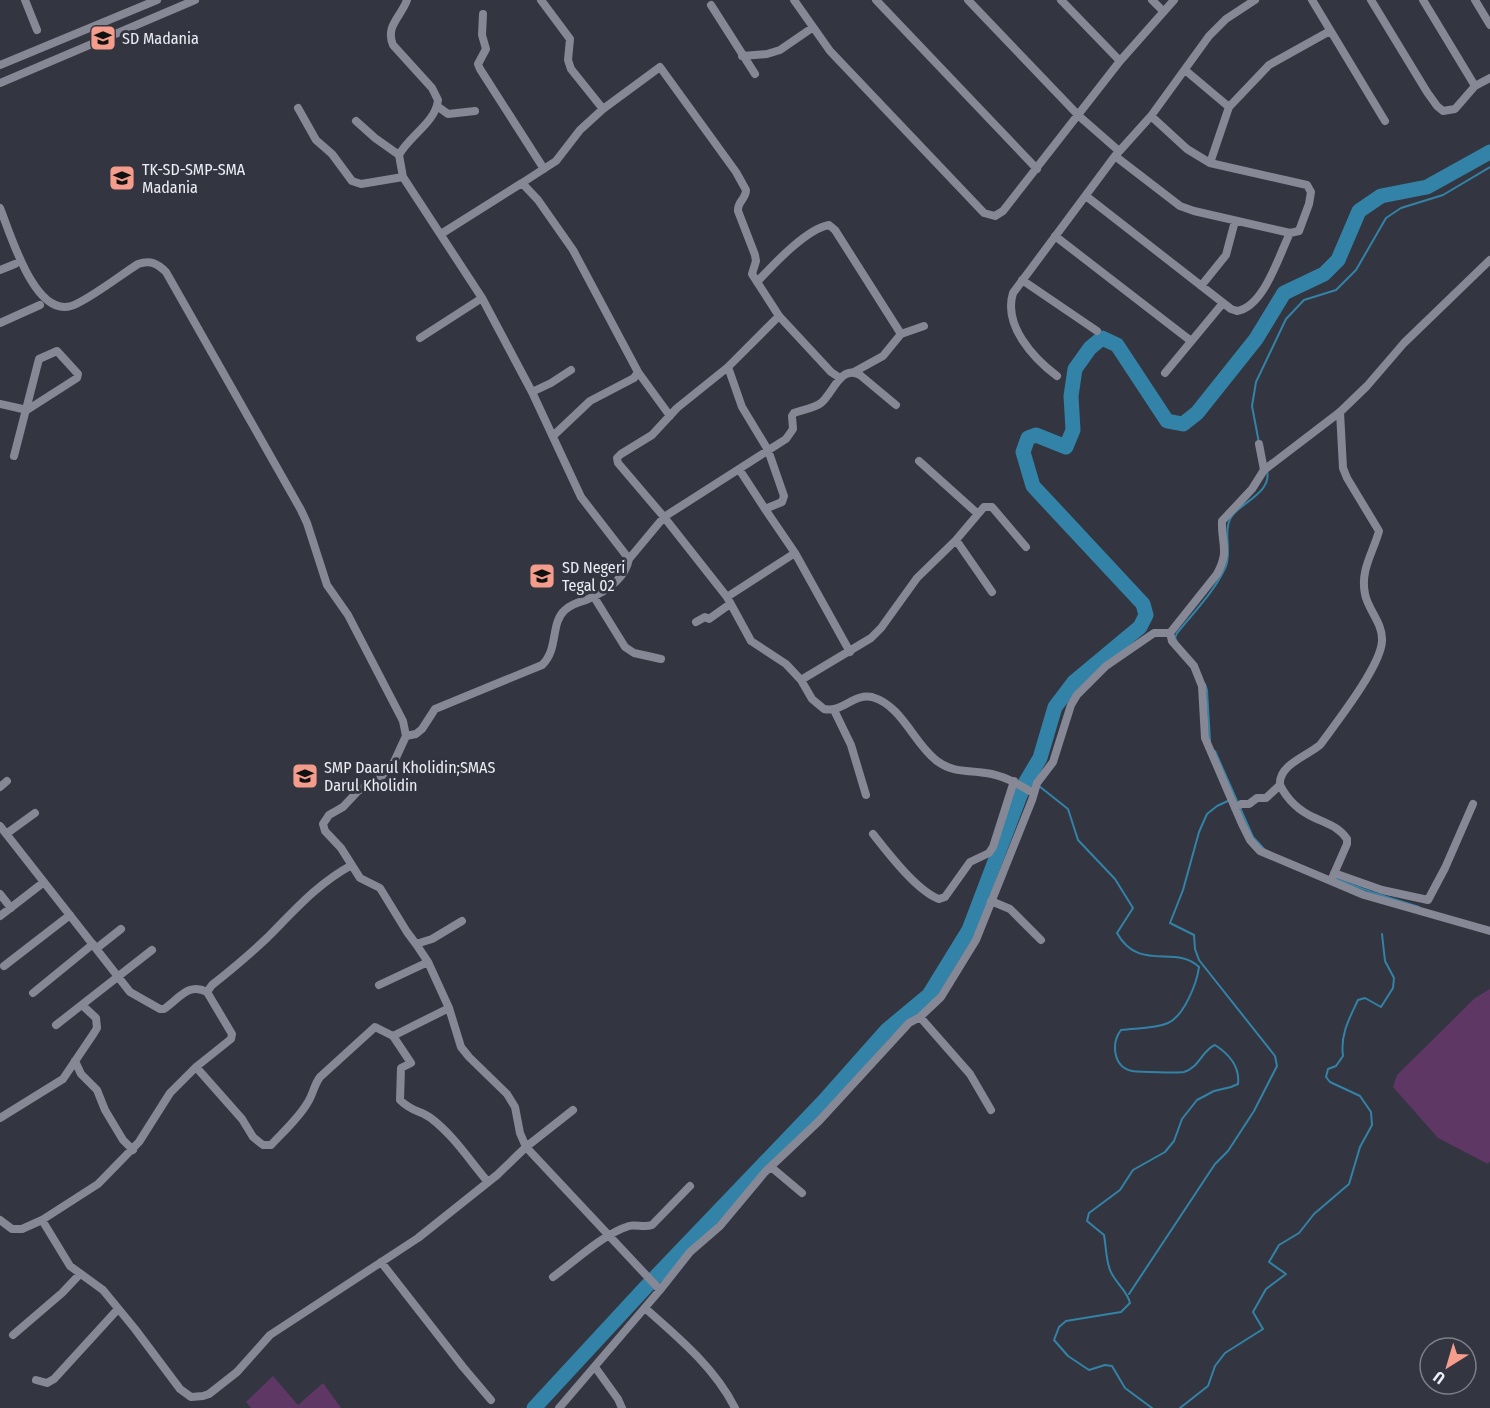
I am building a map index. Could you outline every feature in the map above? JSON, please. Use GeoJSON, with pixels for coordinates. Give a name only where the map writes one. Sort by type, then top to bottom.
{"type":"FeatureCollection","features":[{"type":"Feature","properties":{"kind":"street"},"geometry":{"type":"LineString","coordinates":[[25,0],[37,30]]}},
{"type":"Feature","properties":{"kind":"street"},"geometry":{"type":"LineString","coordinates":[[0,65],[157,0]]}},
{"type":"Feature","properties":{"kind":"street"},"geometry":{"type":"LineString","coordinates":[[0,83],[195,0]]}},
{"type":"Feature","properties":{"kind":"street"},"geometry":{"type":"LineString","coordinates":[[399,155],[437,106],[436,94],[432,88],[393,45],[390,37],[390,30],[407,0]]}},
{"type":"Feature","properties":{"kind":"street"},"geometry":{"type":"LineString","coordinates":[[541,0],[570,39],[568,60],[571,69],[603,109]]}},
{"type":"Feature","properties":{"kind":"street"},"geometry":{"type":"LineString","coordinates":[[794,0],[830,51],[984,213],[990,216],[999,215],[1120,61],[1174,0]]}},
{"type":"Feature","properties":{"kind":"street"},"geometry":{"type":"LineString","coordinates":[[876,0],[1037,169]]}},
{"type":"Feature","properties":{"kind":"street"},"geometry":{"type":"LineString","coordinates":[[968,0],[1117,154],[1180,206],[1290,233],[1295,233],[1302,225],[1311,192],[1307,185],[1210,163],[1187,149],[1151,116]]}},
{"type":"Feature","properties":{"kind":"street"},"geometry":{"type":"LineString","coordinates":[[1061,0],[1120,61]]}},
{"type":"Feature","properties":{"kind":"street"},"geometry":{"type":"LineString","coordinates":[[1152,0],[1163,11]]}},
{"type":"Feature","properties":{"kind":"street"},"geometry":{"type":"LineString","coordinates":[[1058,376],[1044,366],[1025,345],[1013,316],[1011,302],[1013,293],[1117,154],[1151,116],[1209,36],[1226,19],[1255,0]]}},
{"type":"Feature","properties":{"kind":"street"},"geometry":{"type":"LineString","coordinates":[[1312,0],[1385,121]]}},
{"type":"Feature","properties":{"kind":"street"},"geometry":{"type":"LineString","coordinates":[[1371,0],[1437,106],[1443,111],[1455,109],[1475,86],[1490,78]]}},
{"type":"Feature","properties":{"kind":"street"},"geometry":{"type":"LineString","coordinates":[[1423,0],[1475,86]]}},
{"type":"Feature","properties":{"kind":"street"},"geometry":{"type":"LineString","coordinates":[[1475,0],[1490,26]]}},
{"type":"Feature","properties":{"kind":"street"},"geometry":{"type":"LineString","coordinates":[[711,5],[755,74]]}},
{"type":"Feature","properties":{"kind":"street"},"geometry":{"type":"LineString","coordinates":[[483,14],[482,35],[486,49],[478,64],[544,169]]}},
{"type":"Feature","properties":{"kind":"street"},"geometry":{"type":"LineString","coordinates":[[742,56],[767,54],[780,50],[812,28]]}},
{"type":"Feature","properties":{"kind":"street"},"geometry":{"type":"LineString","coordinates":[[1210,163],[1229,107],[1269,65],[1330,31]]}},
{"type":"Feature","properties":{"kind":"street"},"geometry":{"type":"LineString","coordinates":[[69,36],[75,52]]}},
{"type":"Feature","properties":{"kind":"street"},"geometry":{"type":"LineString","coordinates":[[441,234],[544,169],[565,152],[580,130],[603,109],[660,67],[736,172],[746,190],[744,199],[738,205],[738,211],[755,255],[756,261],[752,274],[779,316],[831,372],[840,378]]}},
{"type":"Feature","properties":{"kind":"street"},"geometry":{"type":"LineString","coordinates":[[1185,70],[1229,107]]}},
{"type":"Feature","properties":{"kind":"street"},"geometry":{"type":"LineString","coordinates":[[437,106],[448,114],[475,111]]}},
{"type":"Feature","properties":{"kind":"street"},"geometry":{"type":"LineString","coordinates":[[298,108],[316,140],[332,154],[352,181],[361,184],[404,177]]}},
{"type":"Feature","properties":{"kind":"street"},"geometry":{"type":"LineString","coordinates":[[356,121],[399,155],[404,177],[482,298],[532,392],[581,497],[629,559]]}},
{"type":"Feature","properties":{"kind":"street"},"geometry":{"type":"LineString","coordinates":[[522,183],[538,200],[573,250],[638,368],[638,372],[670,416]]}},
{"type":"Feature","properties":{"kind":"street"},"geometry":{"type":"LineString","coordinates":[[1086,196],[1231,309],[1241,311],[1260,294],[1270,280],[1290,233]]}},
{"type":"Feature","properties":{"kind":"street"},"geometry":{"type":"LineString","coordinates":[[0,208],[27,276],[41,294],[55,305],[62,307],[76,304],[145,261],[159,265],[166,272],[301,510],[327,585],[348,615],[403,721],[406,736],[394,762],[381,777],[357,791],[343,807],[325,819],[323,824],[325,831],[341,848],[360,878],[380,888],[417,944],[449,1008],[461,1047],[512,1101],[526,1147],[657,1288]]}},
{"type":"Feature","properties":{"kind":"street"},"geometry":{"type":"LineString","coordinates":[[1201,286],[1226,255],[1235,221]]}},
{"type":"Feature","properties":{"kind":"street"},"geometry":{"type":"LineString","coordinates":[[757,282],[785,253],[829,225],[835,230],[901,334]]}},
{"type":"Feature","properties":{"kind":"street"},"geometry":{"type":"LineString","coordinates":[[1055,236],[1191,341]]}},
{"type":"Feature","properties":{"kind":"street"},"geometry":{"type":"LineString","coordinates":[[1170,633],[1217,574],[1223,563],[1226,549],[1222,521],[1252,489],[1266,468],[1340,412],[1367,386],[1404,344],[1490,260]]}},
{"type":"Feature","properties":{"kind":"street"},"geometry":{"type":"LineString","coordinates":[[0,270],[15,264]]}},
{"type":"Feature","properties":{"kind":"street"},"geometry":{"type":"LineString","coordinates":[[1022,280],[1096,331]]}},
{"type":"Feature","properties":{"kind":"street"},"geometry":{"type":"LineString","coordinates":[[420,338],[482,298]]}},
{"type":"Feature","properties":{"kind":"street"},"geometry":{"type":"LineString","coordinates":[[1166,373],[1224,303]]}},
{"type":"Feature","properties":{"kind":"street"},"geometry":{"type":"LineString","coordinates":[[0,323],[40,304]]}},
{"type":"Feature","properties":{"kind":"street"},"geometry":{"type":"LineString","coordinates":[[779,316],[728,367],[670,416],[652,435],[621,454],[617,460],[728,601],[751,641],[786,664],[801,680],[812,699],[820,707],[834,710],[863,697],[879,700],[897,714],[927,753],[938,762],[960,772],[987,773],[1014,781],[1033,793]]}},
{"type":"Feature","properties":{"kind":"street"},"geometry":{"type":"LineString","coordinates":[[406,736],[416,734],[422,729],[435,709],[542,665],[551,656],[561,614],[569,606],[594,597],[620,579],[628,567],[629,559],[664,517],[791,434],[794,413],[819,404],[840,378],[883,356],[901,334],[924,326]]}},
{"type":"Feature","properties":{"kind":"street"},"geometry":{"type":"LineString","coordinates":[[0,404],[27,410],[78,374],[57,351],[39,359],[27,410],[14,456]]}},
{"type":"Feature","properties":{"kind":"street"},"geometry":{"type":"LineString","coordinates":[[728,367],[742,407],[768,450],[784,497],[782,502],[765,509]]}},
{"type":"Feature","properties":{"kind":"street"},"geometry":{"type":"LineString","coordinates":[[532,392],[571,370]]}},
{"type":"Feature","properties":{"kind":"street"},"geometry":{"type":"LineString","coordinates":[[553,436],[590,401],[634,378],[638,372]]}},
{"type":"Feature","properties":{"kind":"street"},"geometry":{"type":"LineString","coordinates":[[854,372],[896,405]]}},
{"type":"Feature","properties":{"kind":"street"},"geometry":{"type":"LineString","coordinates":[[1333,877],[1347,839],[1338,829],[1314,818],[1296,806],[1280,786],[1282,772],[1312,753],[1320,745],[1365,680],[1382,644],[1378,625],[1365,593],[1364,579],[1368,559],[1379,531],[1343,468],[1340,412]]}},
{"type":"Feature","properties":{"kind":"street"},"geometry":{"type":"LineString","coordinates":[[1259,444],[1266,468]]}},
{"type":"Feature","properties":{"kind":"street"},"geometry":{"type":"LineString","coordinates":[[919,461],[978,514]]}},
{"type":"Feature","properties":{"kind":"street"},"geometry":{"type":"LineString","coordinates":[[739,469],[795,553],[850,652]]}},
{"type":"Feature","properties":{"kind":"street"},"geometry":{"type":"LineString","coordinates":[[801,680],[872,638],[917,579],[956,540],[984,507],[992,507],[1026,547]]}},
{"type":"Feature","properties":{"kind":"street"},"geometry":{"type":"LineString","coordinates":[[956,540],[992,592]]}},
{"type":"Feature","properties":{"kind":"street"},"geometry":{"type":"LineString","coordinates":[[696,622],[705,617],[709,619],[728,601],[795,553]]}},
{"type":"Feature","properties":{"kind":"street"},"geometry":{"type":"LineString","coordinates":[[594,597],[625,647],[634,653],[661,659]]}},
{"type":"Feature","properties":{"kind":"street"},"geometry":{"type":"LineString","coordinates":[[559,1408],[645,1308],[657,1288],[690,1252],[720,1226],[771,1167],[819,1120],[909,1023],[920,1017],[944,993],[980,933],[1033,793],[1040,778],[1053,762],[1069,711],[1077,695],[1106,666],[1154,633],[1170,633]]}},
{"type":"Feature","properties":{"kind":"street"},"geometry":{"type":"LineString","coordinates":[[1170,633],[1172,641],[1194,666],[1202,686],[1205,738],[1238,806],[1250,840],[1260,851],[1333,877],[1428,900],[1445,868],[1473,804]]}},
{"type":"Feature","properties":{"kind":"street"},"geometry":{"type":"LineString","coordinates":[[834,710],[851,745],[866,795]]}},
{"type":"Feature","properties":{"kind":"street"},"geometry":{"type":"LineString","coordinates":[[873,834],[895,862],[927,892],[939,899],[945,897],[970,862],[989,853],[993,847],[1014,781]]}},
{"type":"Feature","properties":{"kind":"street"},"geometry":{"type":"LineString","coordinates":[[1238,806],[1249,804],[1257,798],[1266,798],[1280,786]]}},
{"type":"Feature","properties":{"kind":"street"},"geometry":{"type":"LineString","coordinates":[[6,834],[35,813]]}},
{"type":"Feature","properties":{"kind":"street"},"geometry":{"type":"LineString","coordinates":[[0,826],[130,992],[160,1009],[167,1007],[189,989],[195,987],[207,992],[232,1036],[170,1093],[133,1150],[98,1184],[42,1220],[17,1230],[7,1227],[0,1220]]}},
{"type":"Feature","properties":{"kind":"street"},"geometry":{"type":"LineString","coordinates":[[207,992],[325,881],[352,865]]}},
{"type":"Feature","properties":{"kind":"street"},"geometry":{"type":"LineString","coordinates":[[1333,877],[1364,894],[1490,931]]}},
{"type":"Feature","properties":{"kind":"street"},"geometry":{"type":"LineString","coordinates":[[0,916],[44,882]]}},
{"type":"Feature","properties":{"kind":"street"},"geometry":{"type":"LineString","coordinates":[[0,894],[11,908]]}},
{"type":"Feature","properties":{"kind":"street"},"geometry":{"type":"LineString","coordinates":[[991,901],[1010,909],[1041,940]]}},
{"type":"Feature","properties":{"kind":"street"},"geometry":{"type":"LineString","coordinates":[[4,966],[70,915]]}},
{"type":"Feature","properties":{"kind":"street"},"geometry":{"type":"LineString","coordinates":[[417,944],[432,939],[462,921]]}},
{"type":"Feature","properties":{"kind":"street"},"geometry":{"type":"LineString","coordinates":[[33,993],[121,929]]}},
{"type":"Feature","properties":{"kind":"street"},"geometry":{"type":"LineString","coordinates":[[56,1025],[152,950]]}},
{"type":"Feature","properties":{"kind":"street"},"geometry":{"type":"LineString","coordinates":[[379,985],[428,962]]}},
{"type":"Feature","properties":{"kind":"street"},"geometry":{"type":"LineString","coordinates":[[0,1118],[58,1084],[67,1075],[97,1028],[96,1018],[82,1005]]}},
{"type":"Feature","properties":{"kind":"street"},"geometry":{"type":"LineString","coordinates":[[393,1036],[449,1008]]}},
{"type":"Feature","properties":{"kind":"street"},"geometry":{"type":"LineString","coordinates":[[920,1017],[970,1074],[991,1110]]}},
{"type":"Feature","properties":{"kind":"street"},"geometry":{"type":"LineString","coordinates":[[196,1067],[242,1119],[253,1137],[264,1145],[270,1145],[310,1100],[313,1086],[320,1077],[375,1027],[393,1036],[411,1063],[400,1068],[400,1100],[410,1109],[433,1119],[488,1182]]}},
{"type":"Feature","properties":{"kind":"street"},"geometry":{"type":"LineString","coordinates":[[75,1061],[81,1074],[97,1090],[105,1110],[123,1140],[133,1150]]}},
{"type":"Feature","properties":{"kind":"street"},"geometry":{"type":"LineString","coordinates":[[42,1220],[70,1266],[103,1290],[180,1389],[196,1397],[209,1394],[237,1372],[270,1335],[427,1231],[573,1110]]}},
{"type":"Feature","properties":{"kind":"street"},"geometry":{"type":"LineString","coordinates":[[771,1167],[802,1193]]}},
{"type":"Feature","properties":{"kind":"street"},"geometry":{"type":"LineString","coordinates":[[553,1277],[609,1236],[629,1226],[652,1225],[690,1186]]}},
{"type":"Feature","properties":{"kind":"street"},"geometry":{"type":"LineString","coordinates":[[381,1262],[462,1367],[491,1400]]}},
{"type":"Feature","properties":{"kind":"street"},"geometry":{"type":"LineString","coordinates":[[13,1335],[62,1293],[80,1274]]}},
{"type":"Feature","properties":{"kind":"street"},"geometry":{"type":"LineString","coordinates":[[645,1308],[679,1339],[719,1383],[735,1408]]}},
{"type":"Feature","properties":{"kind":"street"},"geometry":{"type":"LineString","coordinates":[[36,1380],[47,1383],[54,1379],[118,1309]]}},
{"type":"Feature","properties":{"kind":"street"},"geometry":{"type":"LineString","coordinates":[[595,1367],[622,1408]]}},
{"type":"Feature","properties":{"kind":"shaded area"},"geometry":{"type":"Polygon","coordinates":[[[1490,989],[1490,1161],[1488,1164],[1438,1138],[1393,1087],[1397,1075],[1475,998],[1490,989]]]}},
{"type":"Feature","properties":{"kind":"shaded area"},"geometry":{"type":"Polygon","coordinates":[[[273,1376],[298,1405],[323,1383],[341,1408],[251,1408],[246,1402],[273,1376]]]}},
{"type":"Feature","properties":{"kind":"waterway"},"geometry":{"type":"LineString","coordinates":[[534,1408],[824,1101],[887,1030],[929,995],[969,930],[1024,785],[1040,758],[1055,707],[1074,682],[1140,627],[1146,615],[1143,604],[1033,486],[1023,452],[1028,438],[1036,435],[1066,447],[1073,430],[1071,396],[1075,369],[1090,348],[1102,338],[1117,345],[1167,421],[1183,424],[1197,413],[1256,339],[1284,293],[1324,274],[1338,260],[1359,211],[1381,196],[1427,187],[1490,152]]}},
{"type":"Feature","properties":{"kind":"waterway"},"geometry":{"type":"LineString","coordinates":[[1259,443],[1252,406],[1256,382],[1286,319],[1304,300],[1336,290],[1356,270],[1386,218],[1401,208],[1443,195],[1490,167]]}},
{"type":"Feature","properties":{"kind":"waterway"},"geometry":{"type":"LineString","coordinates":[[1177,642],[1175,638],[1177,633],[1210,593],[1226,566],[1228,560],[1227,534],[1232,516],[1261,491],[1265,485],[1267,471]]}},
{"type":"Feature","properties":{"kind":"waterway"},"geometry":{"type":"LineString","coordinates":[[1205,684],[1210,741]]}},
{"type":"Feature","properties":{"kind":"waterway"},"geometry":{"type":"LineString","coordinates":[[1215,751],[1253,837],[1265,850]]}},
{"type":"Feature","properties":{"kind":"waterway"},"geometry":{"type":"LineString","coordinates":[[1039,786],[1068,809],[1078,840],[1115,879],[1133,908],[1117,933],[1126,945],[1136,952],[1180,958],[1199,967],[1189,998],[1174,1019],[1157,1026],[1121,1030],[1115,1048],[1121,1065],[1132,1071],[1184,1072],[1193,1067],[1215,1045],[1225,1052],[1237,1072],[1238,1084],[1214,1091],[1197,1100],[1182,1119],[1174,1141],[1165,1152],[1133,1170],[1120,1190],[1089,1213],[1087,1221],[1104,1235],[1110,1270],[1130,1303],[1121,1312],[1066,1321],[1059,1327],[1054,1340],[1068,1356],[1089,1370],[1105,1365],[1112,1366],[1125,1388],[1152,1408]]}},
{"type":"Feature","properties":{"kind":"waterway"},"geometry":{"type":"LineString","coordinates":[[1129,1294],[1215,1164],[1228,1151],[1254,1111],[1277,1066],[1275,1056],[1199,960],[1194,935],[1170,923],[1207,814],[1230,800]]}},
{"type":"Feature","properties":{"kind":"waterway"},"geometry":{"type":"LineString","coordinates":[[1334,878],[1419,907]]}},
{"type":"Feature","properties":{"kind":"waterway"},"geometry":{"type":"LineString","coordinates":[[1180,1408],[1208,1386],[1215,1366],[1225,1353],[1263,1329],[1253,1312],[1266,1289],[1286,1274],[1269,1262],[1279,1245],[1299,1233],[1314,1214],[1349,1184],[1360,1147],[1372,1125],[1371,1112],[1360,1096],[1330,1082],[1326,1077],[1328,1069],[1336,1066],[1343,1056],[1344,1034],[1358,1000],[1365,998],[1381,1007],[1393,988],[1394,978],[1385,961],[1382,934]]}},
{"type":"Feature","properties":{"kind":"place","name":"SD Madania"},"geometry":{"type":"Point","coordinates":[103,38]}},
{"type":"Feature","properties":{"kind":"place","name":"TK-SD-SMP-SMA Madania"},"geometry":{"type":"Point","coordinates":[122,178]}},
{"type":"Feature","properties":{"kind":"place","name":"SD Negeri Tegal 02"},"geometry":{"type":"Point","coordinates":[542,576]}},
{"type":"Feature","properties":{"kind":"place","name":"SMP Daarul Kholidin;SMAS Darul Kholidin"},"geometry":{"type":"Point","coordinates":[305,776]}}]}
